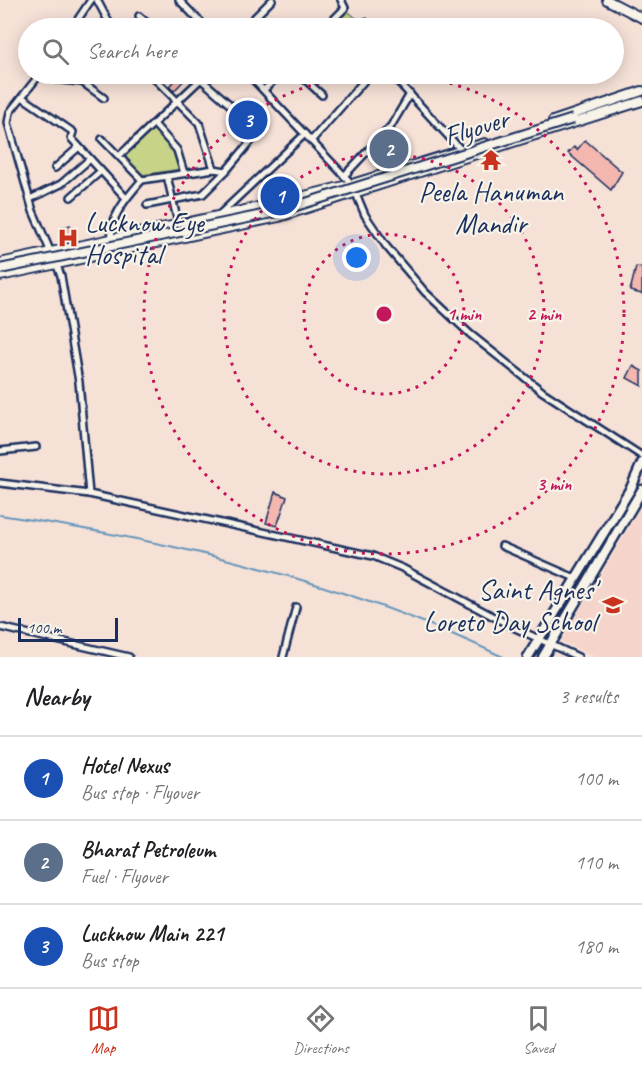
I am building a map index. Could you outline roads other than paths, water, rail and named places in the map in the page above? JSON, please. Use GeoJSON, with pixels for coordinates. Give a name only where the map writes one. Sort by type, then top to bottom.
{"type":"FeatureCollection","features":[{"type":"Feature","properties":{"kind":"main road"},"geometry":{"type":"LineString","coordinates":[[608,0],[642,18]]}},
{"type":"Feature","properties":{"kind":"main road"},"geometry":{"type":"LineString","coordinates":[[0,276],[279,217],[465,158],[594,113],[642,91]]}},
{"type":"Feature","properties":{"kind":"main road"},"geometry":{"type":"LineString","coordinates":[[0,263],[216,218],[351,184],[462,150],[642,101]]}},
{"type":"Feature","properties":{"kind":"main road","name":"Flyover"},"geometry":{"type":"LineString","coordinates":[[0,269],[277,212],[594,113]]}},
{"type":"Feature","properties":{"kind":"main road"},"geometry":{"type":"LineString","coordinates":[[530,653],[630,488],[642,463]]}},
{"type":"Feature","properties":{"kind":"main road"},"geometry":{"type":"LineString","coordinates":[[544,657],[642,490]]}},
{"type":"Feature","properties":{"kind":"street"},"geometry":{"type":"LineString","coordinates":[[79,18],[91,0]]}},
{"type":"Feature","properties":{"kind":"street"},"geometry":{"type":"LineString","coordinates":[[97,0],[107,18]]}},
{"type":"Feature","properties":{"kind":"street"},"geometry":{"type":"LineString","coordinates":[[179,0],[197,18]]}},
{"type":"Feature","properties":{"kind":"street"},"geometry":{"type":"LineString","coordinates":[[254,18],[272,0]]}},
{"type":"Feature","properties":{"kind":"street"},"geometry":{"type":"LineString","coordinates":[[336,18],[345,8],[341,0]]}},
{"type":"Feature","properties":{"kind":"street"},"geometry":{"type":"LineString","coordinates":[[33,84],[10,112],[8,123],[30,199],[61,276],[79,382],[89,494]]}},
{"type":"Feature","properties":{"kind":"street"},"geometry":{"type":"LineString","coordinates":[[85,84],[104,98]]}},
{"type":"Feature","properties":{"kind":"street"},"geometry":{"type":"LineString","coordinates":[[160,84],[199,123],[214,169]]}},
{"type":"Feature","properties":{"kind":"street"},"geometry":{"type":"LineString","coordinates":[[119,156],[196,84]]}},
{"type":"Feature","properties":{"kind":"street"},"geometry":{"type":"LineString","coordinates":[[207,84],[261,132]]}},
{"type":"Feature","properties":{"kind":"street"},"geometry":{"type":"LineString","coordinates":[[258,84],[351,184],[364,215],[386,246],[425,292],[543,392],[642,456]]}},
{"type":"Feature","properties":{"kind":"street"},"geometry":{"type":"LineString","coordinates":[[264,90],[270,84]]}},
{"type":"Feature","properties":{"kind":"street"},"geometry":{"type":"LineString","coordinates":[[310,84],[322,95]]}},
{"type":"Feature","properties":{"kind":"street"},"geometry":{"type":"LineString","coordinates":[[311,141],[361,84]]}},
{"type":"Feature","properties":{"kind":"street"},"geometry":{"type":"LineString","coordinates":[[401,84],[462,150],[465,158]]}},
{"type":"Feature","properties":{"kind":"street"},"geometry":{"type":"LineString","coordinates":[[344,176],[391,126],[410,93]]}},
{"type":"Feature","properties":{"kind":"street"},"geometry":{"type":"LineString","coordinates":[[22,97],[73,132],[71,138],[126,198]]}},
{"type":"Feature","properties":{"kind":"street"},"geometry":{"type":"LineString","coordinates":[[154,124],[177,150],[183,173]]}},
{"type":"Feature","properties":{"kind":"street"},"geometry":{"type":"LineString","coordinates":[[216,218],[305,134]]}},
{"type":"Feature","properties":{"kind":"street"},"geometry":{"type":"LineString","coordinates":[[102,139],[142,180]]}},
{"type":"Feature","properties":{"kind":"street"},"geometry":{"type":"LineString","coordinates":[[147,206],[203,194],[252,140]]}},
{"type":"Feature","properties":{"kind":"street"},"geometry":{"type":"LineString","coordinates":[[55,168],[79,147]]}},
{"type":"Feature","properties":{"kind":"street"},"geometry":{"type":"LineString","coordinates":[[30,199],[61,184],[90,159]]}},
{"type":"Feature","properties":{"kind":"street"},"geometry":{"type":"LineString","coordinates":[[112,239],[111,233],[126,198],[142,180],[214,169],[226,171]]}},
{"type":"Feature","properties":{"kind":"street"},"geometry":{"type":"LineString","coordinates":[[72,197],[101,171]]}},
{"type":"Feature","properties":{"kind":"street"},"geometry":{"type":"LineString","coordinates":[[167,176],[178,226],[185,238]]}},
{"type":"Feature","properties":{"kind":"street"},"geometry":{"type":"LineString","coordinates":[[0,451],[36,447]]}},
{"type":"Feature","properties":{"kind":"street"},"geometry":{"type":"LineString","coordinates":[[0,483],[89,494],[373,556],[402,568],[513,627],[539,637],[578,657]]}},
{"type":"Feature","properties":{"kind":"street"},"geometry":{"type":"LineString","coordinates":[[502,546],[575,578]]}},
{"type":"Feature","properties":{"kind":"street"},"geometry":{"type":"LineString","coordinates":[[283,657],[296,607]]}},
{"type":"Feature","properties":{"kind":"street"},"geometry":{"type":"LineString","coordinates":[[0,627],[129,657]]}},
{"type":"Feature","properties":{"kind":"waterway"},"geometry":{"type":"LineString","coordinates":[[0,515],[129,537],[257,567],[382,606],[503,657]]}},
{"type":"Feature","properties":{"kind":"place","name":"Lucknow Main 221"},"geometry":{"type":"Point","coordinates":[248,120]}},
{"type":"Feature","properties":{"kind":"place","name":"Bharat Petroleum"},"geometry":{"type":"Point","coordinates":[389,149]}},
{"type":"Feature","properties":{"kind":"place","name":"Peela Hanuman Mandir"},"geometry":{"type":"Point","coordinates":[491,160]}},
{"type":"Feature","properties":{"kind":"place","name":"Hotel Nexus"},"geometry":{"type":"Point","coordinates":[280,196]}},
{"type":"Feature","properties":{"kind":"place","name":"Lucknow Eye Hospital"},"geometry":{"type":"Point","coordinates":[68,238]}},
{"type":"Feature","properties":{"kind":"place","name":"Saint Agnes' Loreto Day School"},"geometry":{"type":"Point","coordinates":[613,605]}}]}
